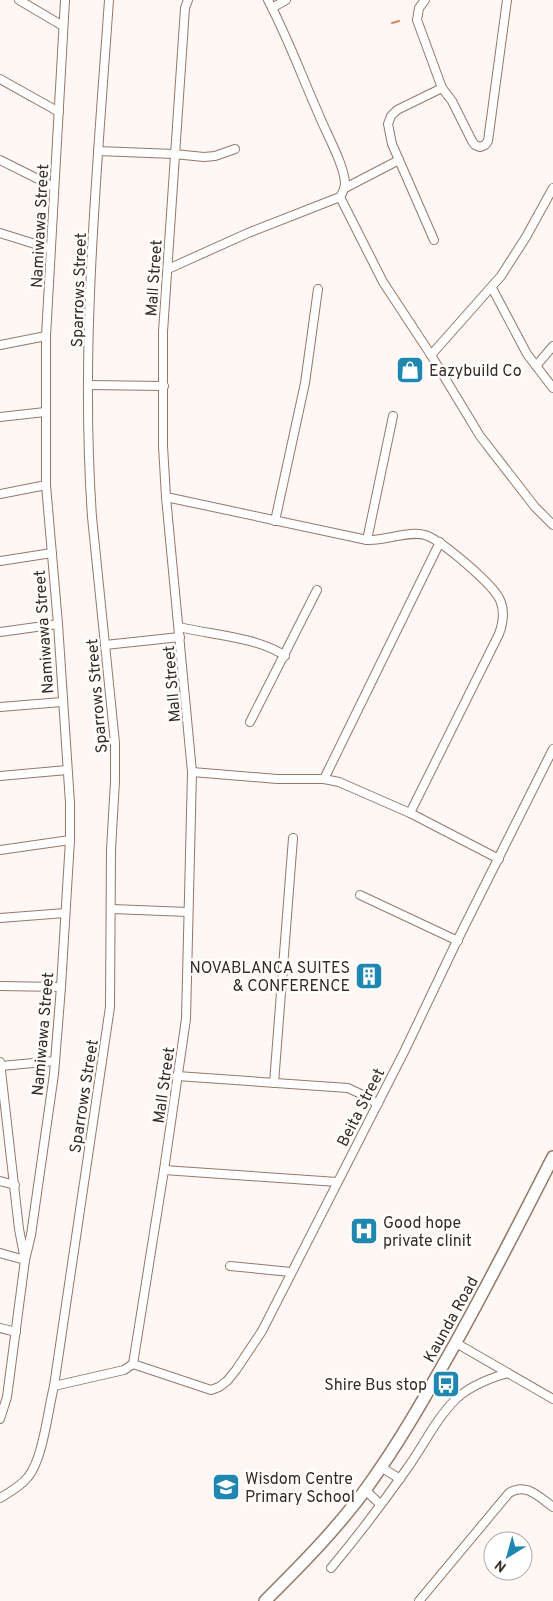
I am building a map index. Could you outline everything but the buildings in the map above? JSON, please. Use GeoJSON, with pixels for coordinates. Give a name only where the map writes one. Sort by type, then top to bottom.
{"type":"FeatureCollection","features":[{"type":"Feature","properties":{"kind":"main road","name":"Kaunda Road"},"geometry":{"type":"LineString","coordinates":[[265,1601],[316,1550],[365,1490],[420,1408],[553,1159]]}},
{"type":"Feature","properties":{"kind":"street"},"geometry":{"type":"LineString","coordinates":[[19,0],[63,26]]}},
{"type":"Feature","properties":{"kind":"street","name":"Namiwawa Street"},"geometry":{"type":"LineString","coordinates":[[25,1260],[31,1236],[55,1061],[70,840],[70,802],[58,624],[46,485],[45,412],[46,336],[65,0]]}},
{"type":"Feature","properties":{"kind":"street","name":"Sparrows Street"},"geometry":{"type":"LineString","coordinates":[[0,1498],[28,1478],[38,1458],[54,1386],[110,1007],[111,850],[116,781],[115,751],[90,482],[88,385],[90,299],[98,151],[109,0]]}},
{"type":"Feature","properties":{"kind":"street","name":"Mall Street"},"geometry":{"type":"LineString","coordinates":[[133,1364],[186,1019],[192,772],[166,497],[163,446],[163,332],[174,154],[185,8],[188,0]]}},
{"type":"Feature","properties":{"kind":"street"},"geometry":{"type":"LineString","coordinates":[[168,269],[248,233],[340,197],[345,188],[345,181],[336,154],[314,105],[294,52],[268,0]]}},
{"type":"Feature","properties":{"kind":"street"},"geometry":{"type":"LineString","coordinates":[[272,8],[286,0]]}},
{"type":"Feature","properties":{"kind":"street"},"geometry":{"type":"LineString","coordinates":[[426,0],[419,8],[417,20],[442,88],[452,101],[472,141],[480,147],[488,141],[507,0]]}},
{"type":"Feature","properties":{"kind":"street"},"geometry":{"type":"LineString","coordinates":[[0,78],[59,112]]}},
{"type":"Feature","properties":{"kind":"street"},"geometry":{"type":"LineString","coordinates":[[434,240],[390,138],[388,124],[391,116],[397,110],[442,88]]}},
{"type":"Feature","properties":{"kind":"street"},"geometry":{"type":"LineString","coordinates":[[98,151],[204,157],[215,156],[235,149]]}},
{"type":"Feature","properties":{"kind":"street"},"geometry":{"type":"LineString","coordinates":[[0,160],[54,187]]}},
{"type":"Feature","properties":{"kind":"street"},"geometry":{"type":"LineString","coordinates":[[345,188],[399,160]]}},
{"type":"Feature","properties":{"kind":"street"},"geometry":{"type":"LineString","coordinates":[[431,355],[492,288],[514,258],[553,188]]}},
{"type":"Feature","properties":{"kind":"street"},"geometry":{"type":"LineString","coordinates":[[340,197],[383,282],[431,355],[480,436],[529,500],[553,525]]}},
{"type":"Feature","properties":{"kind":"street"},"geometry":{"type":"LineString","coordinates":[[0,233],[51,249]]}},
{"type":"Feature","properties":{"kind":"street"},"geometry":{"type":"LineString","coordinates":[[492,288],[519,340],[553,388]]}},
{"type":"Feature","properties":{"kind":"street"},"geometry":{"type":"LineString","coordinates":[[275,521],[305,383],[318,289]]}},
{"type":"Feature","properties":{"kind":"street"},"geometry":{"type":"LineString","coordinates":[[0,345],[46,336]]}},
{"type":"Feature","properties":{"kind":"street"},"geometry":{"type":"LineString","coordinates":[[536,366],[553,346]]}},
{"type":"Feature","properties":{"kind":"street"},"geometry":{"type":"LineString","coordinates":[[88,385],[164,386]]}},
{"type":"Feature","properties":{"kind":"street"},"geometry":{"type":"LineString","coordinates":[[0,417],[45,412]]}},
{"type":"Feature","properties":{"kind":"street"},"geometry":{"type":"LineString","coordinates":[[367,540],[393,416]]}},
{"type":"Feature","properties":{"kind":"street"},"geometry":{"type":"LineString","coordinates":[[0,494],[46,485]]}},
{"type":"Feature","properties":{"kind":"street"},"geometry":{"type":"LineString","coordinates":[[166,497],[367,540],[384,540],[420,534],[440,542],[498,596],[502,607],[502,624],[499,634],[410,814]]}},
{"type":"Feature","properties":{"kind":"street"},"geometry":{"type":"LineString","coordinates":[[324,779],[440,542]]}},
{"type":"Feature","properties":{"kind":"street"},"geometry":{"type":"LineString","coordinates":[[0,561],[52,553]]}},
{"type":"Feature","properties":{"kind":"street"},"geometry":{"type":"LineString","coordinates":[[250,722],[317,590]]}},
{"type":"Feature","properties":{"kind":"street"},"geometry":{"type":"LineString","coordinates":[[0,632],[58,624]]}},
{"type":"Feature","properties":{"kind":"street"},"geometry":{"type":"LineString","coordinates":[[179,627],[257,642],[270,646],[285,656]]}},
{"type":"Feature","properties":{"kind":"street"},"geometry":{"type":"LineString","coordinates":[[105,645],[180,637]]}},
{"type":"Feature","properties":{"kind":"street"},"geometry":{"type":"LineString","coordinates":[[0,707],[62,702]]}},
{"type":"Feature","properties":{"kind":"street","name":"Beita Street"},"geometry":{"type":"LineString","coordinates":[[133,1364],[211,1390],[219,1387],[236,1370],[262,1331],[378,1104],[553,749]]}},
{"type":"Feature","properties":{"kind":"street"},"geometry":{"type":"LineString","coordinates":[[0,776],[67,770]]}},
{"type":"Feature","properties":{"kind":"street"},"geometry":{"type":"LineString","coordinates":[[192,772],[276,778],[324,779],[339,782],[410,814],[499,858]]}},
{"type":"Feature","properties":{"kind":"street"},"geometry":{"type":"LineString","coordinates":[[274,1083],[294,838]]}},
{"type":"Feature","properties":{"kind":"street"},"geometry":{"type":"LineString","coordinates":[[0,850],[70,840]]}},
{"type":"Feature","properties":{"kind":"street"},"geometry":{"type":"LineString","coordinates":[[360,895],[458,941]]}},
{"type":"Feature","properties":{"kind":"street"},"geometry":{"type":"LineString","coordinates":[[112,909],[188,912]]}},
{"type":"Feature","properties":{"kind":"street"},"geometry":{"type":"LineString","coordinates":[[0,918],[65,914]]}},
{"type":"Feature","properties":{"kind":"street"},"geometry":{"type":"LineString","coordinates":[[0,986],[61,987]]}},
{"type":"Feature","properties":{"kind":"street"},"geometry":{"type":"LineString","coordinates":[[0,1066],[55,1061]]}},
{"type":"Feature","properties":{"kind":"street"},"geometry":{"type":"LineString","coordinates":[[0,1062],[3,1111],[25,1260],[16,1332],[0,1419]]}},
{"type":"Feature","properties":{"kind":"street"},"geometry":{"type":"LineString","coordinates":[[177,1076],[348,1088],[378,1104]]}},
{"type":"Feature","properties":{"kind":"street"},"geometry":{"type":"LineString","coordinates":[[164,1170],[337,1182]]}},
{"type":"Feature","properties":{"kind":"street"},"geometry":{"type":"LineString","coordinates":[[0,1182],[15,1185]]}},
{"type":"Feature","properties":{"kind":"street"},"geometry":{"type":"LineString","coordinates":[[0,1253],[25,1260]]}},
{"type":"Feature","properties":{"kind":"street"},"geometry":{"type":"LineString","coordinates":[[230,1266],[292,1272]]}},
{"type":"Feature","properties":{"kind":"street"},"geometry":{"type":"LineString","coordinates":[[0,1328],[16,1332]]}},
{"type":"Feature","properties":{"kind":"street"},"geometry":{"type":"LineString","coordinates":[[456,1343],[553,1399]]}},
{"type":"Feature","properties":{"kind":"street"},"geometry":{"type":"LineString","coordinates":[[54,1386],[124,1370],[133,1364]]}},
{"type":"Feature","properties":{"kind":"street"},"geometry":{"type":"LineString","coordinates":[[331,1568],[400,1479],[438,1422],[456,1400],[473,1386],[508,1373]]}},
{"type":"Feature","properties":{"kind":"street"},"geometry":{"type":"LineString","coordinates":[[381,1467],[400,1479]]}},
{"type":"Feature","properties":{"kind":"street"},"geometry":{"type":"LineString","coordinates":[[419,1601],[509,1492],[515,1489],[528,1490],[553,1507]]}},
{"type":"Feature","properties":{"kind":"street"},"geometry":{"type":"LineString","coordinates":[[365,1490],[380,1504]]}},
{"type":"Feature","properties":{"kind":"waterway"},"geometry":{"type":"LineString","coordinates":[[392,23],[399,21]]}},
{"type":"Feature","properties":{"kind":"place","name":"Eazybuild Co"},"geometry":{"type":"Point","coordinates":[410,370]}},
{"type":"Feature","properties":{"kind":"place","name":"NOVABLANCA SUITES & CONFERENCE"},"geometry":{"type":"Point","coordinates":[369,976]}},
{"type":"Feature","properties":{"kind":"place","name":"Good hope private clinit"},"geometry":{"type":"Point","coordinates":[364,1231]}},
{"type":"Feature","properties":{"kind":"place","name":"Shire Bus stop"},"geometry":{"type":"Point","coordinates":[446,1384]}},
{"type":"Feature","properties":{"kind":"place","name":"Wisdom Centre Primary School"},"geometry":{"type":"Point","coordinates":[226,1487]}}]}
